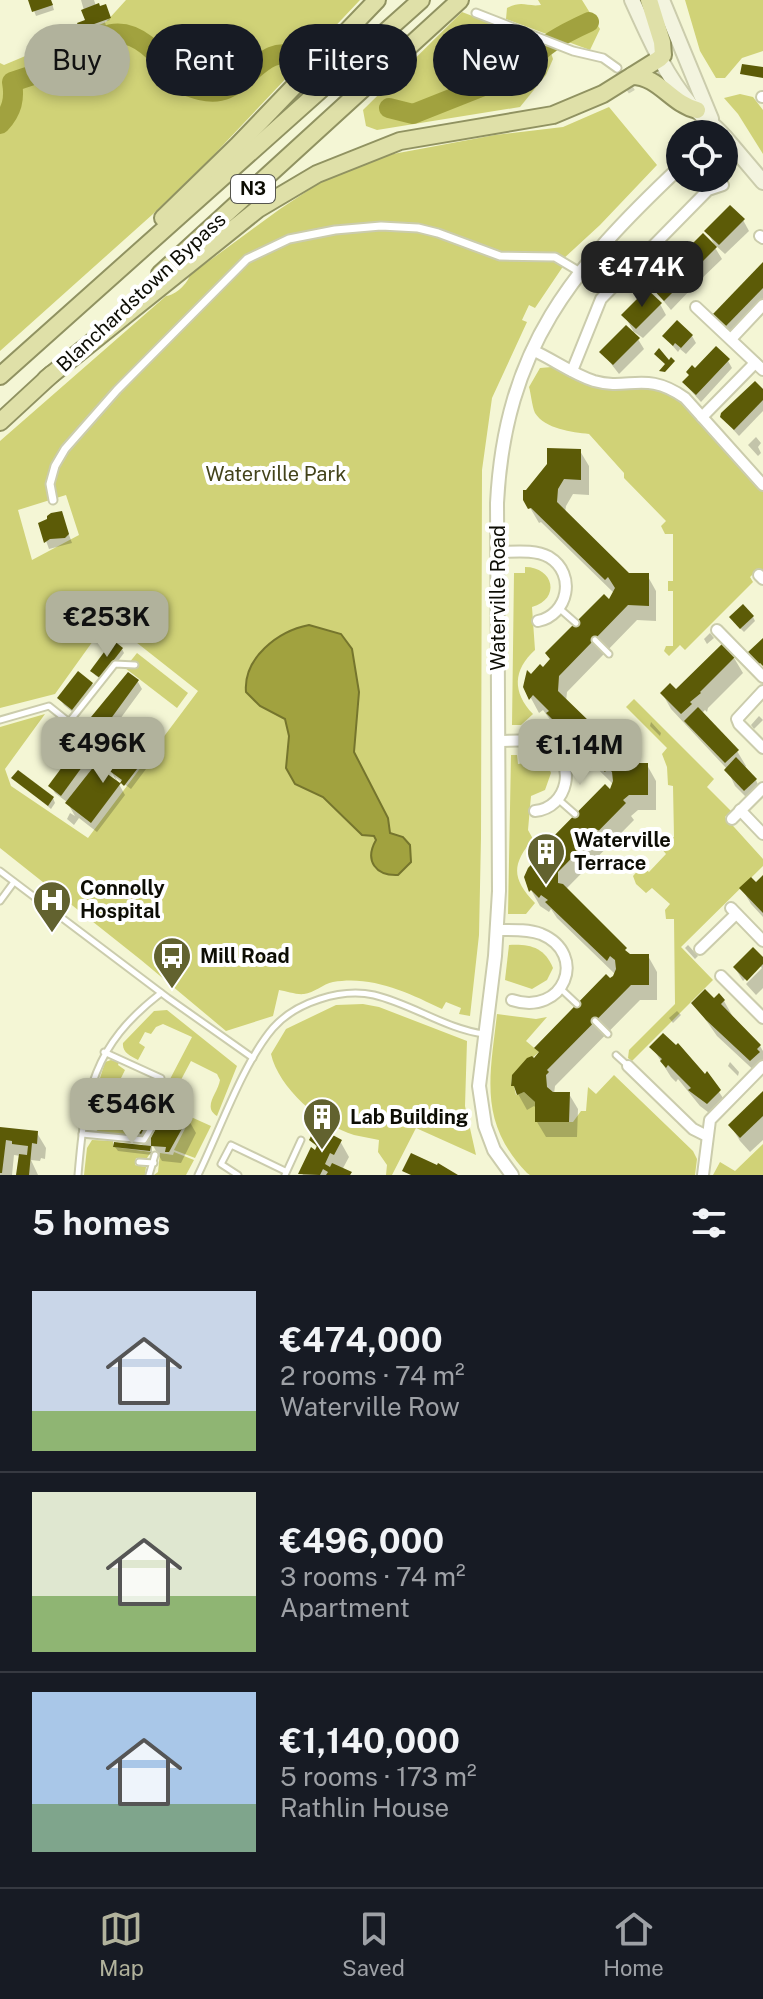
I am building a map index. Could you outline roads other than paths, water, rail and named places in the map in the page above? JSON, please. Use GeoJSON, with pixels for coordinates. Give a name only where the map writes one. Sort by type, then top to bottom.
{"type":"FeatureCollection","features":[{"type":"Feature","properties":{"kind":"highway"},"geometry":{"type":"LineString","coordinates":[[0,368],[237,146],[377,0]]}},
{"type":"Feature","properties":{"kind":"highway","name":"Blanchardstown Bypass"},"geometry":{"type":"LineString","coordinates":[[0,376],[421,0]]}},
{"type":"Feature","properties":{"kind":"highway","name":"Blanchardstown Bypass"},"geometry":{"type":"LineString","coordinates":[[0,422],[460,0]]}},
{"type":"Feature","properties":{"kind":"highway"},"geometry":{"type":"LineString","coordinates":[[46,379],[248,216],[317,174],[369,151],[408,139],[553,115],[603,94],[624,72],[659,59],[663,55],[662,42],[649,0]]}},
{"type":"Feature","properties":{"kind":"highway"},"geometry":{"type":"LineString","coordinates":[[624,72],[653,81],[686,108],[697,110]]}},
{"type":"Feature","properties":{"kind":"main road"},"geometry":{"type":"LineString","coordinates":[[632,0],[659,59],[707,120]]}},
{"type":"Feature","properties":{"kind":"main road"},"geometry":{"type":"LineString","coordinates":[[662,0],[714,120]]}},
{"type":"Feature","properties":{"kind":"main road"},"geometry":{"type":"LineString","coordinates":[[738,154],[763,182]]}},
{"type":"Feature","properties":{"kind":"street"},"geometry":{"type":"LineString","coordinates":[[476,13],[603,58],[624,72]]}},
{"type":"Feature","properties":{"kind":"street","name":"Waterville Road"},"geometry":{"type":"LineString","coordinates":[[512,1175],[494,1150],[481,1114],[479,1076],[497,930],[497,503],[502,447],[514,394],[532,350],[558,302],[627,217],[666,180]]}},
{"type":"Feature","properties":{"kind":"street"},"geometry":{"type":"LineString","coordinates":[[572,371],[601,299],[706,192]]}},
{"type":"Feature","properties":{"kind":"street"},"geometry":{"type":"LineString","coordinates":[[53,500],[50,484],[55,466],[65,449],[117,390],[247,259],[289,239],[335,230],[410,227],[438,233],[506,257],[555,257],[580,272]]}},
{"type":"Feature","properties":{"kind":"street"},"geometry":{"type":"LineString","coordinates":[[731,339],[763,305]]}},
{"type":"Feature","properties":{"kind":"street"},"geometry":{"type":"LineString","coordinates":[[696,307],[759,366],[702,417]]}},
{"type":"Feature","properties":{"kind":"street"},"geometry":{"type":"LineString","coordinates":[[532,350],[596,382],[642,381],[664,386],[685,398],[763,485]]}},
{"type":"Feature","properties":{"kind":"street"},"geometry":{"type":"LineString","coordinates":[[497,552],[539,554],[556,563],[566,581],[565,596],[560,609],[538,621]]}},
{"type":"Feature","properties":{"kind":"street"},"geometry":{"type":"LineString","coordinates":[[717,630],[763,677]]}},
{"type":"Feature","properties":{"kind":"street"},"geometry":{"type":"LineString","coordinates":[[763,691],[737,719],[763,748]]}},
{"type":"Feature","properties":{"kind":"street"},"geometry":{"type":"LineString","coordinates":[[498,741],[531,741],[555,750],[562,760],[566,776],[559,800],[547,809],[535,811]]}},
{"type":"Feature","properties":{"kind":"street"},"geometry":{"type":"LineString","coordinates":[[732,819],[763,788]]}},
{"type":"Feature","properties":{"kind":"street"},"geometry":{"type":"LineString","coordinates":[[740,810],[763,834]]}},
{"type":"Feature","properties":{"kind":"street"},"geometry":{"type":"LineString","coordinates":[[700,949],[733,911],[763,941]]}},
{"type":"Feature","properties":{"kind":"street"},"geometry":{"type":"LineString","coordinates":[[497,930],[541,934],[559,947],[567,968],[561,989],[541,1003],[512,1000]]}},
{"type":"Feature","properties":{"kind":"street"},"geometry":{"type":"LineString","coordinates":[[721,976],[763,1018]]}},
{"type":"Feature","properties":{"kind":"street"},"geometry":{"type":"LineString","coordinates":[[628,1066],[693,1129],[707,1136]]}},
{"type":"Feature","properties":{"kind":"street"},"geometry":{"type":"LineString","coordinates":[[703,1175],[710,1120],[763,1066]]}},
{"type":"Feature","properties":{"kind":"lane"},"geometry":{"type":"LineString","coordinates":[[560,609],[576,623]]}},
{"type":"Feature","properties":{"kind":"lane"},"geometry":{"type":"LineString","coordinates":[[595,640],[609,654]]}},
{"type":"Feature","properties":{"kind":"lane"},"geometry":{"type":"LineString","coordinates":[[71,744],[69,722],[115,664],[135,665]]}},
{"type":"Feature","properties":{"kind":"lane"},"geometry":{"type":"LineString","coordinates":[[0,720],[49,706],[69,722]]}},
{"type":"Feature","properties":{"kind":"lane"},"geometry":{"type":"LineString","coordinates":[[559,800],[575,814]]}},
{"type":"Feature","properties":{"kind":"lane"},"geometry":{"type":"LineString","coordinates":[[596,834],[605,844]]}},
{"type":"Feature","properties":{"kind":"lane"},"geometry":{"type":"LineString","coordinates":[[0,871],[161,993],[253,1058]]}},
{"type":"Feature","properties":{"kind":"lane"},"geometry":{"type":"LineString","coordinates":[[0,901],[14,882]]}},
{"type":"Feature","properties":{"kind":"lane"},"geometry":{"type":"LineString","coordinates":[[561,989],[577,1004]]}},
{"type":"Feature","properties":{"kind":"lane"},"geometry":{"type":"LineString","coordinates":[[78,1175],[90,1088],[104,1052],[144,1006],[161,993]]}},
{"type":"Feature","properties":{"kind":"lane"},"geometry":{"type":"LineString","coordinates":[[198,1175],[253,1058],[283,1018],[315,1002],[343,994],[378,996],[485,1034]]}},
{"type":"Feature","properties":{"kind":"lane"},"geometry":{"type":"LineString","coordinates":[[595,1021],[608,1034]]}},
{"type":"Feature","properties":{"kind":"lane"},"geometry":{"type":"LineString","coordinates":[[104,1052],[161,1078]]}},
{"type":"Feature","properties":{"kind":"lane"},"geometry":{"type":"LineString","coordinates":[[616,1055],[628,1066]]}},
{"type":"Feature","properties":{"kind":"lane"},"geometry":{"type":"LineString","coordinates":[[82,1134],[144,1140],[163,1109]]}},
{"type":"Feature","properties":{"kind":"lane"},"geometry":{"type":"LineString","coordinates":[[238,1175],[221,1164],[231,1145],[285,1173],[301,1140]]}},
{"type":"Feature","properties":{"kind":"lane"},"geometry":{"type":"LineString","coordinates":[[149,1175],[155,1155]]}},
{"type":"Feature","properties":{"kind":"lane"},"geometry":{"type":"LineString","coordinates":[[139,1162],[154,1163]]}},
{"type":"Feature","properties":{"kind":"waterway"},"geometry":{"type":"LineString","coordinates":[[389,108],[413,114],[524,70],[544,47],[589,22]]}},
{"type":"Feature","properties":{"kind":"waterway"},"geometry":{"type":"LineString","coordinates":[[0,124],[12,104],[12,82],[45,71],[48,62],[77,56],[99,39],[115,34],[126,35],[147,45],[176,82],[209,92],[230,87],[267,59],[279,55]]}},
{"type":"Feature","properties":{"kind":"tunnel"},"geometry":{"type":"LineString","coordinates":[[617,68],[632,92]]}},
{"type":"Feature","properties":{"kind":"place","name":"Waterville Terrace"},"geometry":{"type":"Point","coordinates":[546,886]}},
{"type":"Feature","properties":{"kind":"place","name":"Connolly Hospital"},"geometry":{"type":"Point","coordinates":[52,934]}},
{"type":"Feature","properties":{"kind":"place","name":"Mill Road"},"geometry":{"type":"Point","coordinates":[172,990]}},
{"type":"Feature","properties":{"kind":"place","name":"Lab Building"},"geometry":{"type":"Point","coordinates":[322,1151]}},
{"type":"Feature","properties":{"kind":"park label","name":"Waterville Park"},"geometry":{"type":"Point","coordinates":[276,474]}}]}
